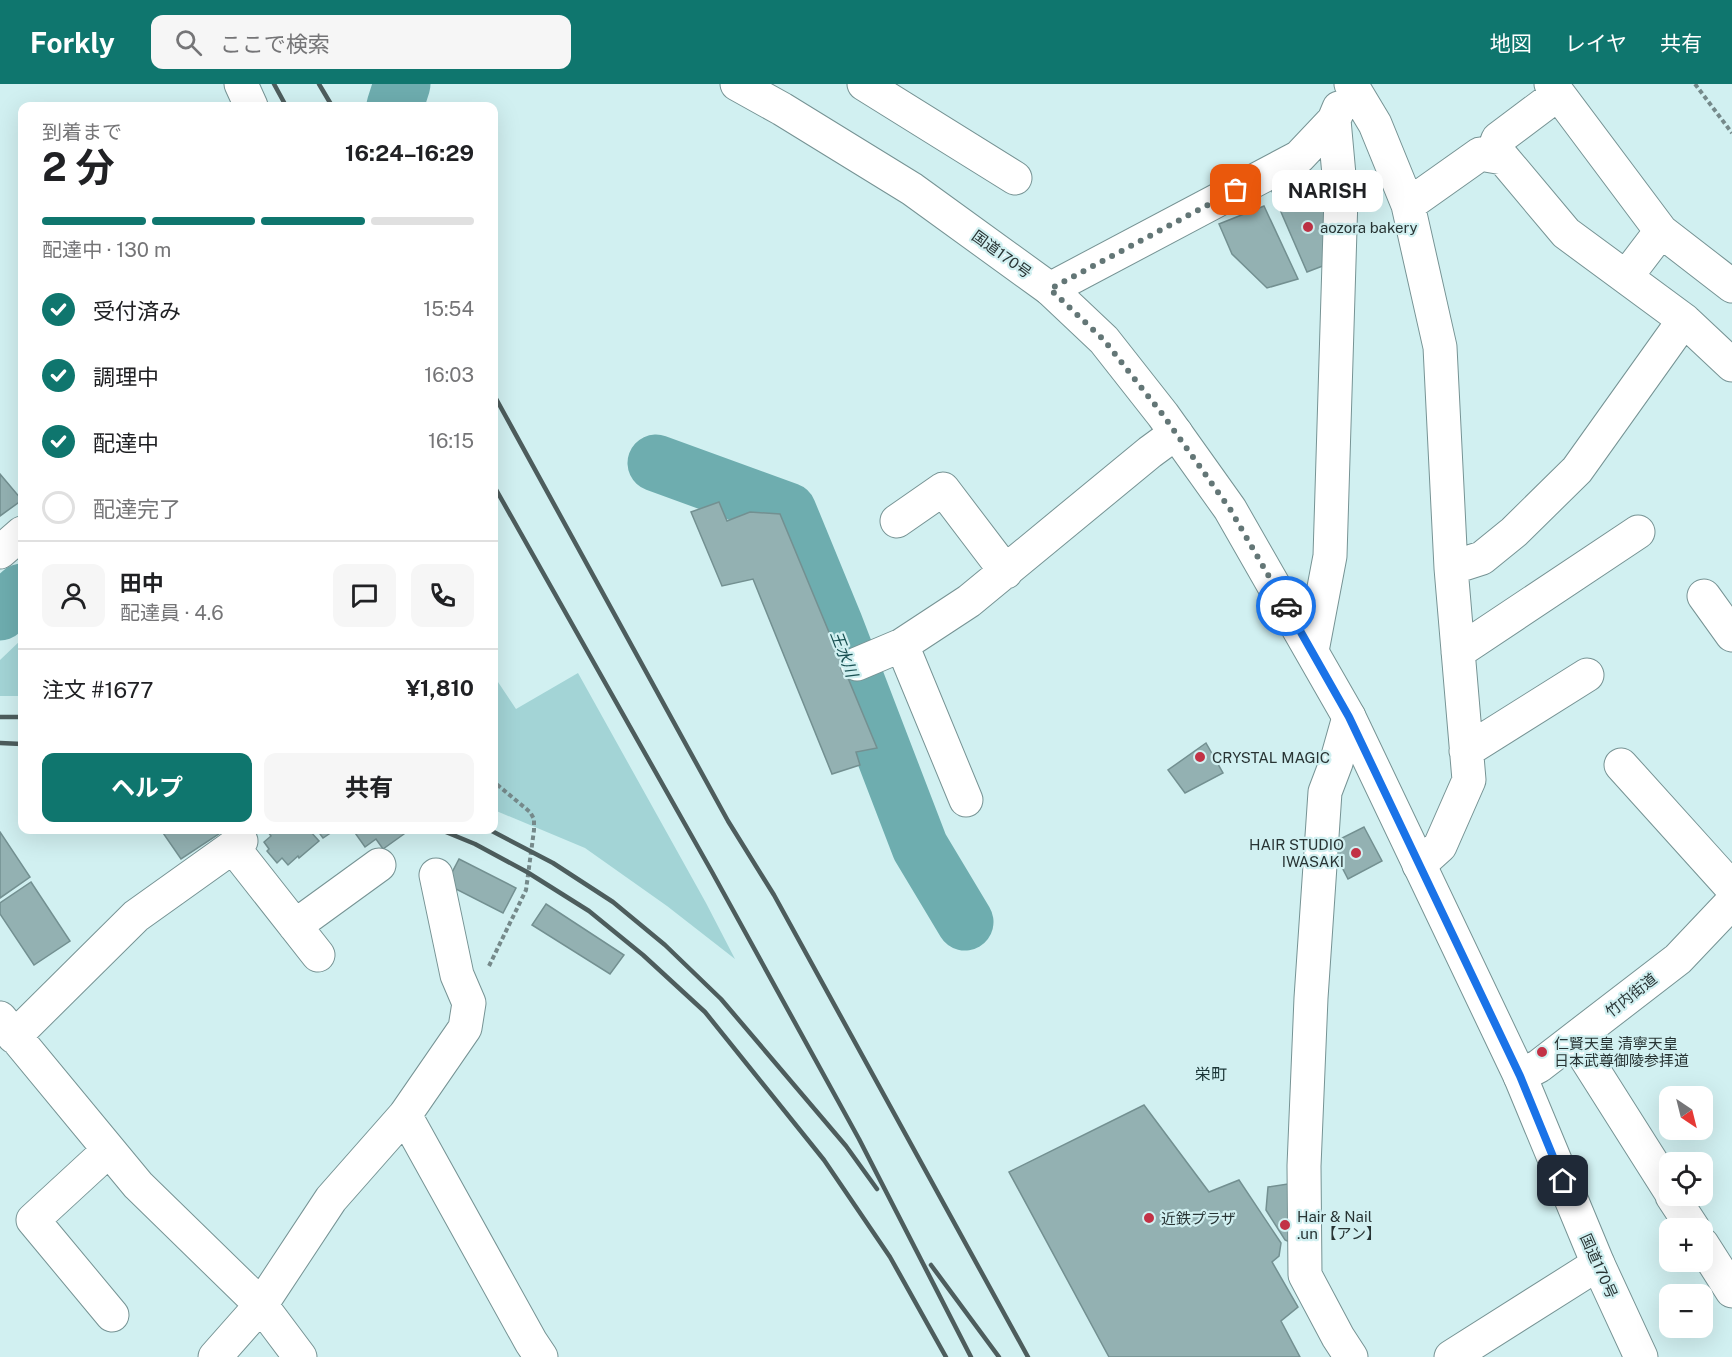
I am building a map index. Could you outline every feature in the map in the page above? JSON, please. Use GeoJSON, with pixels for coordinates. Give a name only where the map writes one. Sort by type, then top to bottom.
{"type":"FeatureCollection","features":[{"type":"Feature","properties":{"kind":"main road"},"geometry":{"type":"LineString","coordinates":[[241,84],[249,102]]}},
{"type":"Feature","properties":{"kind":"main road","name":"国道170号"},"geometry":{"type":"LineString","coordinates":[[737,84],[912,189],[1050,289],[1104,340],[1176,433],[1230,509],[1349,717],[1520,1076],[1598,1264],[1641,1357]]}},
{"type":"Feature","properties":{"kind":"main road"},"geometry":{"type":"LineString","coordinates":[[864,84],[1015,178]]}},
{"type":"Feature","properties":{"kind":"main road"},"geometry":{"type":"LineString","coordinates":[[1050,289],[1299,157],[1334,120],[1350,84]]}},
{"type":"Feature","properties":{"kind":"main road"},"geometry":{"type":"LineString","coordinates":[[1350,84],[1375,124],[1408,204],[1440,347],[1451,568],[1469,780],[1440,846],[1419,865]]}},
{"type":"Feature","properties":{"kind":"main road"},"geometry":{"type":"LineString","coordinates":[[1492,155],[1497,139],[1555,89],[1661,231],[1732,286]]}},
{"type":"Feature","properties":{"kind":"main road"},"geometry":{"type":"LineString","coordinates":[[1312,651],[1330,555],[1341,197],[1334,120]]}},
{"type":"Feature","properties":{"kind":"main road"},"geometry":{"type":"LineString","coordinates":[[1408,204],[1480,154],[1503,158],[1566,232],[1684,320],[1732,365]]}},
{"type":"Feature","properties":{"kind":"main road"},"geometry":{"type":"LineString","coordinates":[[1626,277],[1661,231]]}},
{"type":"Feature","properties":{"kind":"main road"},"geometry":{"type":"LineString","coordinates":[[1451,568],[1482,558],[1514,532],[1577,470],[1684,320]]}},
{"type":"Feature","properties":{"kind":"main road"},"geometry":{"type":"LineString","coordinates":[[858,664],[902,645],[969,601],[1176,433]]}},
{"type":"Feature","properties":{"kind":"main road"},"geometry":{"type":"LineString","coordinates":[[897,521],[943,489],[1006,572]]}},
{"type":"Feature","properties":{"kind":"main road"},"geometry":{"type":"LineString","coordinates":[[1458,652],[1638,532]]}},
{"type":"Feature","properties":{"kind":"main road"},"geometry":{"type":"LineString","coordinates":[[0,552],[18,536]]}},
{"type":"Feature","properties":{"kind":"main road"},"geometry":{"type":"LineString","coordinates":[[1704,596],[1732,635]]}},
{"type":"Feature","properties":{"kind":"main road"},"geometry":{"type":"LineString","coordinates":[[902,645],[966,800]]}},
{"type":"Feature","properties":{"kind":"main road"},"geometry":{"type":"LineString","coordinates":[[1466,751],[1587,675]]}},
{"type":"Feature","properties":{"kind":"main road"},"geometry":{"type":"LineString","coordinates":[[1349,717],[1325,792],[1311,998],[1304,1166],[1305,1275],[1351,1357]]}},
{"type":"Feature","properties":{"kind":"main road"},"geometry":{"type":"LineString","coordinates":[[1621,765],[1732,888]]}},
{"type":"Feature","properties":{"kind":"main road"},"geometry":{"type":"LineString","coordinates":[[300,1357],[261,1305],[138,1185],[7,1028],[136,916],[237,844],[318,955]]}},
{"type":"Feature","properties":{"kind":"main road"},"geometry":{"type":"LineString","coordinates":[[295,926],[379,865]]}},
{"type":"Feature","properties":{"kind":"main road"},"geometry":{"type":"LineString","coordinates":[[215,1357],[261,1305],[331,1198],[405,1115],[465,1028],[469,1003],[457,975],[436,875]]}},
{"type":"Feature","properties":{"kind":"main road","name":"竹内街道"},"geometry":{"type":"LineString","coordinates":[[1520,1076],[1578,1046],[1678,958],[1732,902]]}},
{"type":"Feature","properties":{"kind":"main road"},"geometry":{"type":"LineString","coordinates":[[1578,1046],[1659,1174]]}},
{"type":"Feature","properties":{"kind":"main road"},"geometry":{"type":"LineString","coordinates":[[405,1115],[541,1357]]}},
{"type":"Feature","properties":{"kind":"main road"},"geometry":{"type":"LineString","coordinates":[[109,1150],[33,1220],[112,1315]]}},
{"type":"Feature","properties":{"kind":"main road"},"geometry":{"type":"LineString","coordinates":[[1713,1261],[1732,1291]]}},
{"type":"Feature","properties":{"kind":"main road"},"geometry":{"type":"LineString","coordinates":[[1451,1357],[1598,1264]]}},
{"type":"Feature","properties":{"kind":"path"},"geometry":{"type":"LineString","coordinates":[[1695,84],[1732,134]]}},
{"type":"Feature","properties":{"kind":"path"},"geometry":{"type":"LineString","coordinates":[[469,1003],[526,890],[534,830],[534,819],[530,812],[498,785]]}},
{"type":"Feature","properties":{"kind":"shaded area"},"geometry":{"type":"Polygon","coordinates":[[[18,643],[18,696],[0,696],[0,660],[18,643]]]}},
{"type":"Feature","properties":{"kind":"shaded area"},"geometry":{"type":"Polygon","coordinates":[[[578,673],[735,959],[667,906],[585,848],[498,812],[498,682],[516,709],[578,673]]]}},
{"type":"Feature","properties":{"kind":"building","name":"aozora bakery"},"geometry":{"type":"Polygon","coordinates":[[[1328,177],[1328,264],[1307,272],[1271,189],[1328,177]]]}},
{"type":"Feature","properties":{"kind":"building"},"geometry":{"type":"Polygon","coordinates":[[[1264,206],[1298,279],[1267,288],[1232,254],[1219,224],[1264,206]]]}},
{"type":"Feature","properties":{"kind":"building"},"geometry":{"type":"Polygon","coordinates":[[[0,474],[18,495],[18,503],[0,516],[0,474]]]}},
{"type":"Feature","properties":{"kind":"building"},"geometry":{"type":"Polygon","coordinates":[[[719,502],[727,521],[750,512],[780,514],[877,748],[856,752],[860,765],[832,774],[753,579],[722,586],[691,512],[719,502]]]}},
{"type":"Feature","properties":{"kind":"building","name":"CRYSTAL MAGIC"},"geometry":{"type":"Polygon","coordinates":[[[1206,743],[1223,773],[1185,793],[1168,770],[1206,743]]]}},
{"type":"Feature","properties":{"kind":"building","name":"HAIR STUDIO IWASAKI"},"geometry":{"type":"Polygon","coordinates":[[[1364,827],[1382,861],[1348,879],[1330,844],[1364,827]]]}},
{"type":"Feature","properties":{"kind":"building"},"geometry":{"type":"Polygon","coordinates":[[[0,832],[30,877],[0,898],[0,832]]]}},
{"type":"Feature","properties":{"kind":"building"},"geometry":{"type":"Polygon","coordinates":[[[164,834],[219,834],[181,859],[164,834]]]}},
{"type":"Feature","properties":{"kind":"building"},"geometry":{"type":"Polygon","coordinates":[[[270,834],[313,834],[319,841],[288,865],[282,858],[277,863],[267,851],[269,849],[264,842],[271,836],[270,834]]]}},
{"type":"Feature","properties":{"kind":"building"},"geometry":{"type":"Polygon","coordinates":[[[356,834],[404,834],[383,849],[376,839],[365,847],[356,834]]]}},
{"type":"Feature","properties":{"kind":"building"},"geometry":{"type":"Polygon","coordinates":[[[459,859],[516,888],[503,913],[446,884],[459,859]]]}},
{"type":"Feature","properties":{"kind":"building"},"geometry":{"type":"Polygon","coordinates":[[[31,882],[70,941],[34,965],[0,914],[0,903],[31,882]]]}},
{"type":"Feature","properties":{"kind":"building"},"geometry":{"type":"Polygon","coordinates":[[[546,904],[624,955],[610,974],[532,925],[546,904]]]}},
{"type":"Feature","properties":{"kind":"building","name":"近鉄プラザ"},"geometry":{"type":"Polygon","coordinates":[[[1144,1105],[1209,1192],[1239,1180],[1281,1243],[1279,1256],[1272,1262],[1298,1307],[1281,1321],[1300,1357],[1109,1357],[1009,1172],[1144,1105]]]}},
{"type":"Feature","properties":{"kind":"building","name":"Hair & Nail .un 【アン】"},"geometry":{"type":"Polygon","coordinates":[[[1294,1183],[1294,1244],[1285,1240],[1266,1210],[1268,1187],[1294,1183]]]}},
{"type":"Feature","properties":{"kind":"waterway"},"geometry":{"type":"LineString","coordinates":[[396,102],[402,84]]}},
{"type":"Feature","properties":{"kind":"waterway","name":"王水川"},"geometry":{"type":"LineString","coordinates":[[656,463],[788,511],[834,623],[920,847],[965,922]]}},
{"type":"Feature","properties":{"kind":"waterway"},"geometry":{"type":"LineString","coordinates":[[0,612],[18,596]]}},
{"type":"Feature","properties":{"kind":"railway"},"geometry":{"type":"LineString","coordinates":[[274,84],[284,102]]}},
{"type":"Feature","properties":{"kind":"railway"},"geometry":{"type":"LineString","coordinates":[[319,84],[330,102]]}},
{"type":"Feature","properties":{"kind":"railway"},"geometry":{"type":"LineString","coordinates":[[498,402],[728,821],[774,895],[1028,1357]]}},
{"type":"Feature","properties":{"kind":"railway"},"geometry":{"type":"LineString","coordinates":[[498,493],[712,872],[859,1139],[971,1357]]}},
{"type":"Feature","properties":{"kind":"railway"},"geometry":{"type":"LineString","coordinates":[[0,717],[18,717]]}},
{"type":"Feature","properties":{"kind":"railway"},"geometry":{"type":"LineString","coordinates":[[0,743],[18,744]]}},
{"type":"Feature","properties":{"kind":"railway"},"geometry":{"type":"LineString","coordinates":[[451,834],[475,844],[527,872],[589,911],[643,955],[705,1012],[824,1160],[890,1257],[946,1357]]}},
{"type":"Feature","properties":{"kind":"railway"},"geometry":{"type":"LineString","coordinates":[[498,834],[553,863],[613,902],[665,945],[721,999],[846,1146],[877,1189]]}},
{"type":"Feature","properties":{"kind":"railway"},"geometry":{"type":"LineString","coordinates":[[931,1265],[999,1357]]}},
{"type":"Feature","properties":{"kind":"way so far"},"geometry":{"type":"LineString","coordinates":[[1236,190],[1050,289],[1104,340],[1163,415],[1230,509],[1286,606]]}},
{"type":"Feature","properties":{"kind":"place","name":"NARISH"},"geometry":{"type":"Point","coordinates":[1236,190]}},
{"type":"Feature","properties":{"kind":"place","name":"aozora bakery"},"geometry":{"type":"Point","coordinates":[1308,227]}},
{"type":"Feature","properties":{"kind":"place","name":"CRYSTAL MAGIC"},"geometry":{"type":"Point","coordinates":[1200,757]}},
{"type":"Feature","properties":{"kind":"place","name":"HAIR STUDIO IWASAKI"},"geometry":{"type":"Point","coordinates":[1356,853]}},
{"type":"Feature","properties":{"kind":"place","name":"仁賢天皇 清寧天皇 日本武尊御陵参拝道"},"geometry":{"type":"Point","coordinates":[1542,1052]}},
{"type":"Feature","properties":{"kind":"place","name":"近鉄プラザ"},"geometry":{"type":"Point","coordinates":[1149,1218]}},
{"type":"Feature","properties":{"kind":"place","name":"Hair & Nail .un 【アン】"},"geometry":{"type":"Point","coordinates":[1285,1225]}},
{"type":"Feature","properties":{"kind":"district","name":"栄町"},"geometry":{"type":"Point","coordinates":[1211,1074]}},
{"type":"Feature","properties":{"kind":"route"},"geometry":{"type":"LineString","coordinates":[[1286,606],[1349,717],[1520,1076],[1563,1181]]}}]}
